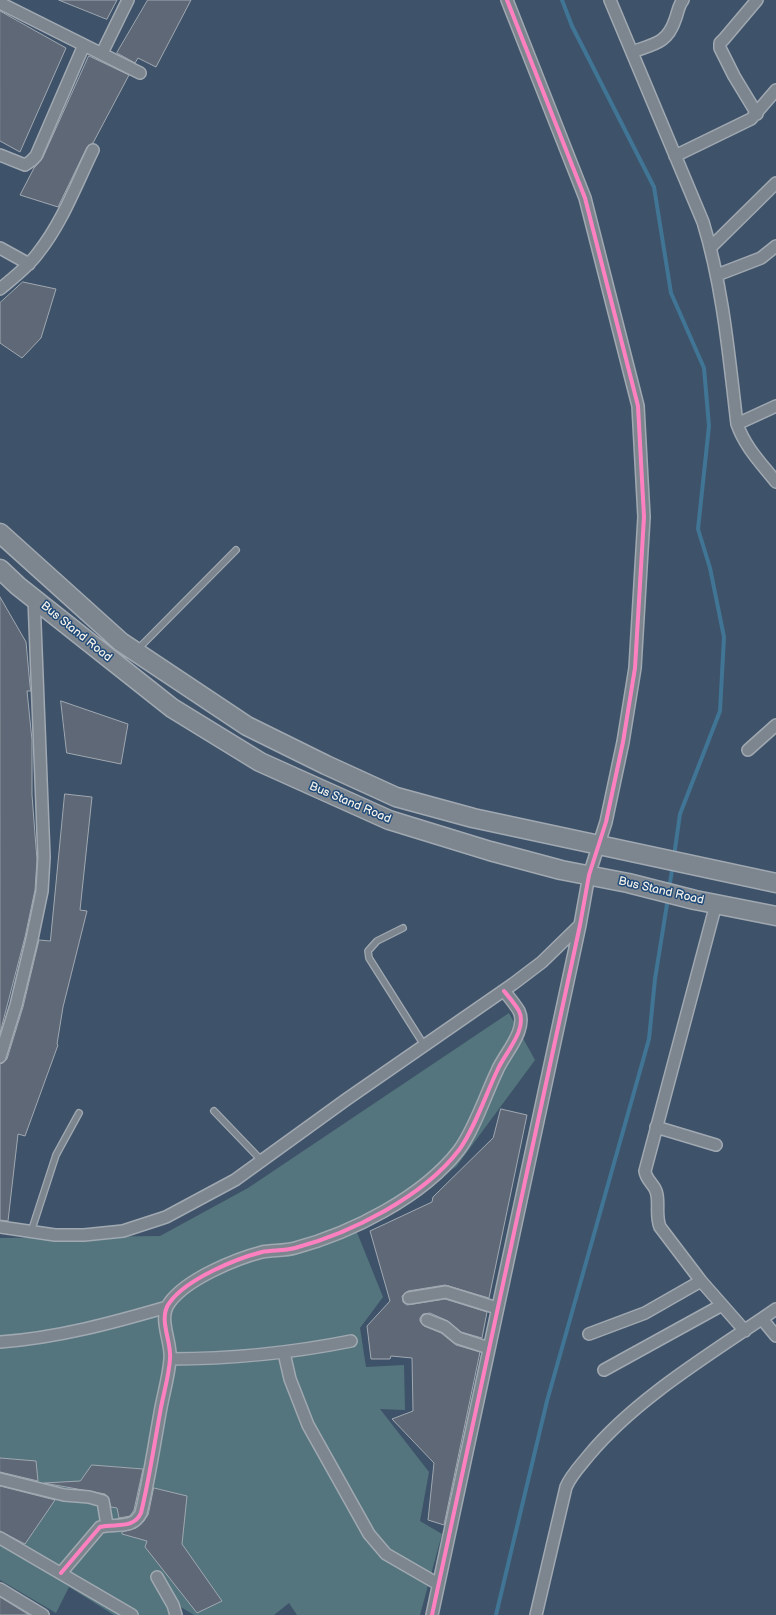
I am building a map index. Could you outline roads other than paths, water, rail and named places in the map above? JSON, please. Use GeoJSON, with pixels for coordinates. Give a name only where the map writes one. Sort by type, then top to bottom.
{"type":"FeatureCollection","features":[{"type":"Feature","properties":{"kind":"main road","name":"Bus Stand Road"},"geometry":{"type":"LineString","coordinates":[[0,533],[121,642],[135,652],[247,726],[326,765],[396,797],[473,818],[776,883]]}},
{"type":"Feature","properties":{"kind":"main road","name":"Bus Stand Road"},"geometry":{"type":"LineString","coordinates":[[0,569],[172,708],[260,762],[389,820],[490,851],[561,870],[609,879],[695,900],[776,916]]}},
{"type":"Feature","properties":{"kind":"street"},"geometry":{"type":"LineString","coordinates":[[102,53],[128,0]]}},
{"type":"Feature","properties":{"kind":"street"},"geometry":{"type":"LineString","coordinates":[[432,1615],[580,925],[589,875],[608,815],[623,742],[635,668],[644,518],[638,406],[585,198],[507,0]]}},
{"type":"Feature","properties":{"kind":"street"},"geometry":{"type":"LineString","coordinates":[[610,0],[703,222],[711,247],[717,275],[737,424],[747,447],[776,482]]}},
{"type":"Feature","properties":{"kind":"street"},"geometry":{"type":"LineString","coordinates":[[632,52],[664,40],[670,34],[679,4],[683,0]]}},
{"type":"Feature","properties":{"kind":"street"},"geometry":{"type":"LineString","coordinates":[[757,0],[724,39],[720,48],[734,76],[757,114]]}},
{"type":"Feature","properties":{"kind":"street"},"geometry":{"type":"LineString","coordinates":[[0,3],[140,73]]}},
{"type":"Feature","properties":{"kind":"street"},"geometry":{"type":"LineString","coordinates":[[0,155],[25,165],[32,161],[36,156],[84,45]]}},
{"type":"Feature","properties":{"kind":"street"},"geometry":{"type":"LineString","coordinates":[[675,156],[742,124],[757,114],[776,90]]}},
{"type":"Feature","properties":{"kind":"street"},"geometry":{"type":"LineString","coordinates":[[0,289],[29,264],[38,254],[56,228],[93,150]]}},
{"type":"Feature","properties":{"kind":"street"},"geometry":{"type":"LineString","coordinates":[[711,247],[776,183]]}},
{"type":"Feature","properties":{"kind":"street"},"geometry":{"type":"LineString","coordinates":[[717,275],[761,258],[776,246]]}},
{"type":"Feature","properties":{"kind":"street"},"geometry":{"type":"LineString","coordinates":[[0,248],[29,264]]}},
{"type":"Feature","properties":{"kind":"street"},"geometry":{"type":"LineString","coordinates":[[737,424],[776,406]]}},
{"type":"Feature","properties":{"kind":"street"},"geometry":{"type":"LineString","coordinates":[[0,1057],[16,1005],[42,891],[44,857],[34,598]]}},
{"type":"Feature","properties":{"kind":"street"},"geometry":{"type":"LineString","coordinates":[[748,750],[776,725]]}},
{"type":"Feature","properties":{"kind":"street"},"geometry":{"type":"LineString","coordinates":[[716,904],[656,1127],[645,1171],[645,1177],[656,1192],[657,1219],[660,1226],[701,1281],[745,1331]]}},
{"type":"Feature","properties":{"kind":"street"},"geometry":{"type":"LineString","coordinates":[[0,1227],[55,1235],[84,1235],[123,1231],[166,1217],[235,1180],[424,1045],[504,991],[542,962],[580,925]]}},
{"type":"Feature","properties":{"kind":"street"},"geometry":{"type":"LineString","coordinates":[[61,1573],[96,1531],[107,1525],[133,1523],[138,1520],[141,1514],[170,1359],[165,1320],[167,1307],[179,1292],[193,1280],[251,1255],[293,1248],[325,1239],[387,1210],[416,1193],[436,1175],[460,1149],[483,1104],[498,1069],[518,1034],[522,1022],[520,1012],[504,991]]}},
{"type":"Feature","properties":{"kind":"street"},"geometry":{"type":"LineString","coordinates":[[656,1127],[716,1145]]}},
{"type":"Feature","properties":{"kind":"street"},"geometry":{"type":"LineString","coordinates":[[589,1334],[645,1313],[701,1281]]}},
{"type":"Feature","properties":{"kind":"street"},"geometry":{"type":"LineString","coordinates":[[409,1298],[446,1292],[498,1308]]}},
{"type":"Feature","properties":{"kind":"street"},"geometry":{"type":"LineString","coordinates":[[604,1370],[722,1305]]}},
{"type":"Feature","properties":{"kind":"street"},"geometry":{"type":"LineString","coordinates":[[0,1342],[32,1339],[103,1325],[167,1307]]}},
{"type":"Feature","properties":{"kind":"street"},"geometry":{"type":"LineString","coordinates":[[536,1615],[569,1480],[601,1441],[650,1397],[776,1309]]}},
{"type":"Feature","properties":{"kind":"street"},"geometry":{"type":"LineString","coordinates":[[762,1319],[776,1336]]}},
{"type":"Feature","properties":{"kind":"street"},"geometry":{"type":"LineString","coordinates":[[427,1320],[445,1327],[458,1338],[489,1348]]}},
{"type":"Feature","properties":{"kind":"street"},"geometry":{"type":"LineString","coordinates":[[170,1359],[216,1359],[284,1353],[351,1341]]}},
{"type":"Feature","properties":{"kind":"street"},"geometry":{"type":"LineString","coordinates":[[284,1353],[290,1379],[308,1425],[369,1534],[386,1554],[438,1584]]}},
{"type":"Feature","properties":{"kind":"street"},"geometry":{"type":"LineString","coordinates":[[0,1479],[64,1495],[98,1498],[103,1501],[107,1525]]}},
{"type":"Feature","properties":{"kind":"street"},"geometry":{"type":"LineString","coordinates":[[0,1538],[132,1615]]}},
{"type":"Feature","properties":{"kind":"street"},"geometry":{"type":"LineString","coordinates":[[157,1577],[174,1605],[176,1615]]}},
{"type":"Feature","properties":{"kind":"street"},"geometry":{"type":"LineString","coordinates":[[0,1589],[43,1615]]}},
{"type":"Feature","properties":{"kind":"lane"},"geometry":{"type":"LineString","coordinates":[[135,652],[236,550]]}},
{"type":"Feature","properties":{"kind":"lane"},"geometry":{"type":"LineString","coordinates":[[403,928],[377,941],[368,951],[369,958],[424,1045]]}},
{"type":"Feature","properties":{"kind":"lane"},"geometry":{"type":"LineString","coordinates":[[214,1111],[262,1161]]}},
{"type":"Feature","properties":{"kind":"lane"},"geometry":{"type":"LineString","coordinates":[[30,1232],[56,1155],[79,1113]]}},
{"type":"Feature","properties":{"kind":"waterway"},"geometry":{"type":"LineString","coordinates":[[562,0],[572,26],[654,187],[671,293],[704,368],[709,426],[698,529],[710,568],[724,637],[720,711],[680,814],[674,856]]}},
{"type":"Feature","properties":{"kind":"waterway"},"geometry":{"type":"LineString","coordinates":[[669,889],[673,864]]}},
{"type":"Feature","properties":{"kind":"waterway"},"geometry":{"type":"LineString","coordinates":[[496,1615],[547,1401],[649,1039],[655,979],[668,898]]}}]}
